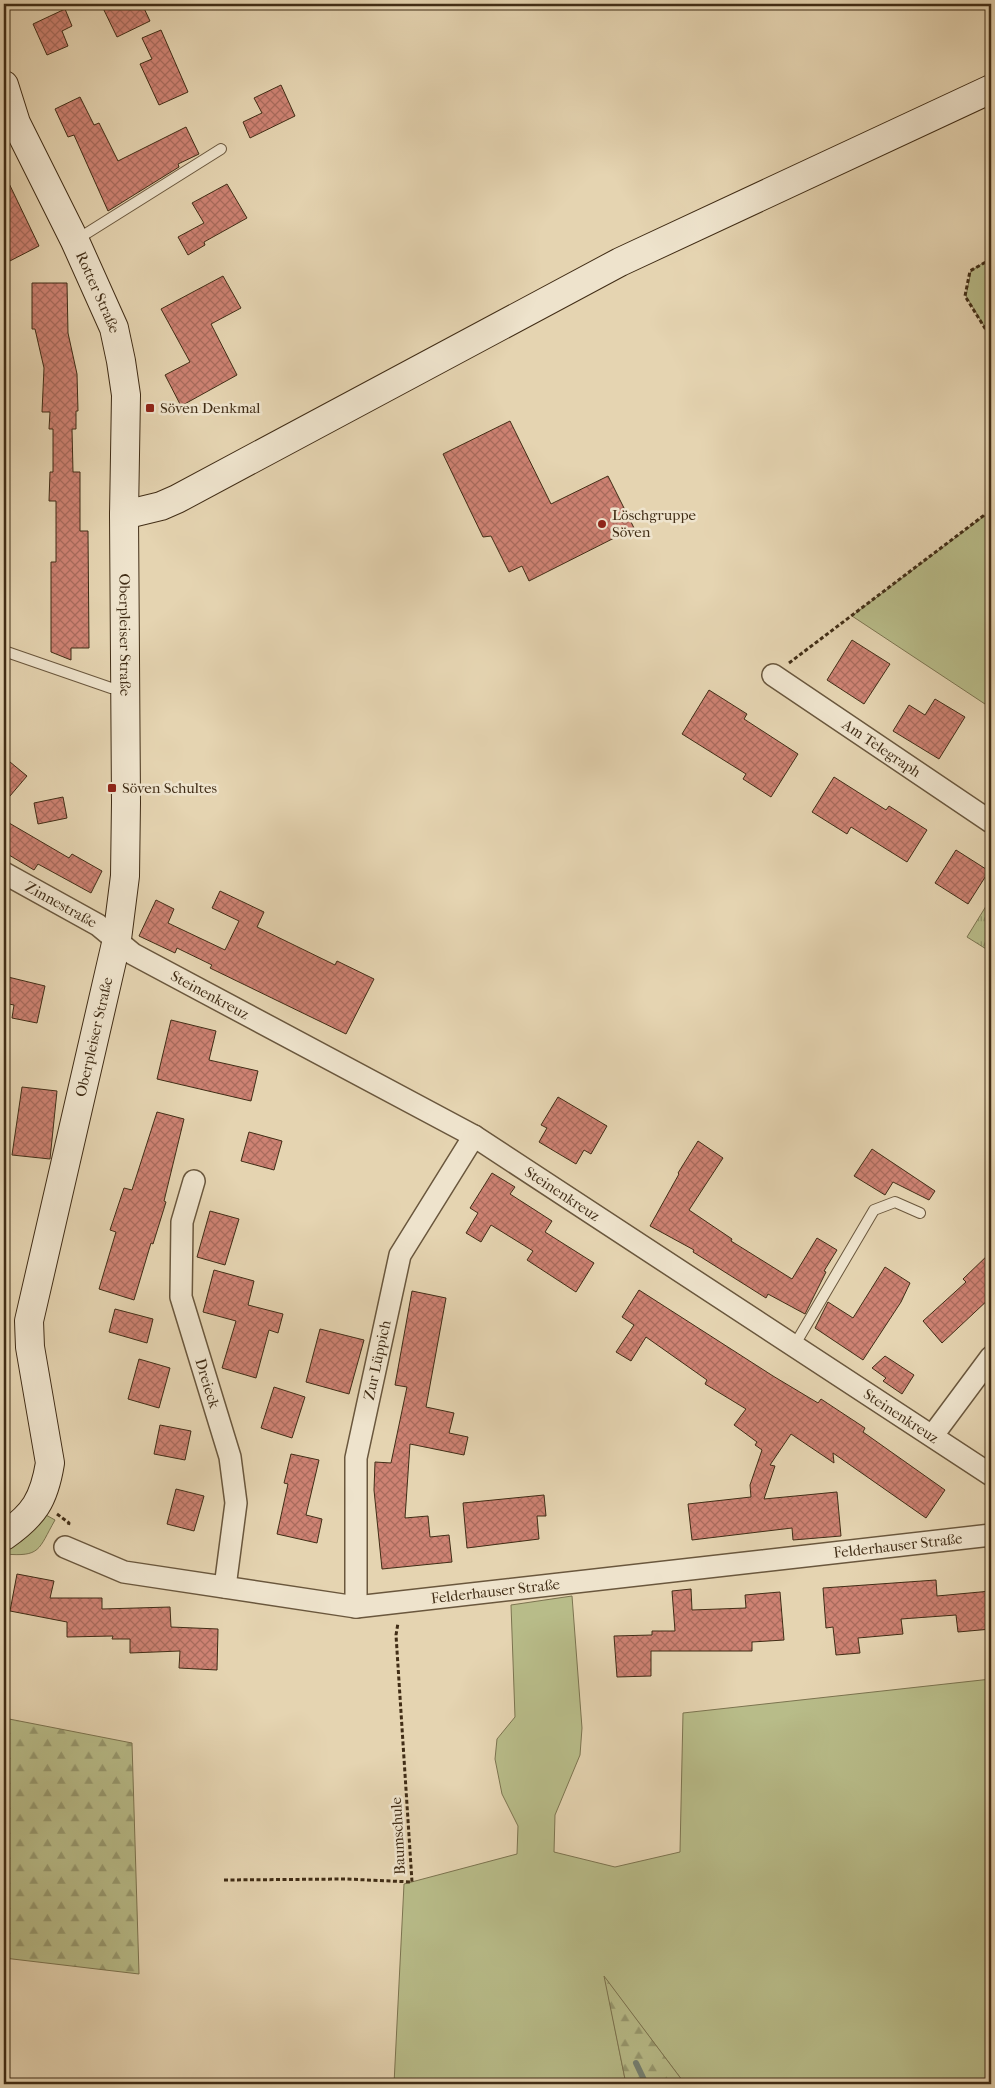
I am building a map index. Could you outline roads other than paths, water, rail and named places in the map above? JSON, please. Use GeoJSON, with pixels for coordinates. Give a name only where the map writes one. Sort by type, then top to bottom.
{"type":"FeatureCollection","features":[{"type":"Feature","properties":{"kind":"main road"},"geometry":{"type":"LineString","coordinates":[[124,515],[161,506],[177,499],[620,262],[991,89]]}},
{"type":"Feature","properties":{"kind":"main road","name":"Rotter Straße"},"geometry":{"type":"LineString","coordinates":[[5,97],[75,241],[114,328],[126,395],[124,515]]}},
{"type":"Feature","properties":{"kind":"main road","name":"Oberpleiser Straße"},"geometry":{"type":"LineString","coordinates":[[4,1536],[26,1521],[39,1501],[47,1480],[50,1463],[30,1347],[28,1321],[117,940],[125,876],[124,515]]}},
{"type":"Feature","properties":{"kind":"street","name":"Am Telegraph"},"geometry":{"type":"LineString","coordinates":[[773,675],[991,822]]}},
{"type":"Feature","properties":{"kind":"street","name":"Zinnestraße"},"geometry":{"type":"LineString","coordinates":[[4,873],[98,925],[117,940]]}},
{"type":"Feature","properties":{"kind":"street","name":"Steinenkreuz"},"geometry":{"type":"LineString","coordinates":[[117,940],[133,954],[474,1136],[794,1346],[933,1434],[991,1475]]}},
{"type":"Feature","properties":{"kind":"street","name":"Zur Lüppich"},"geometry":{"type":"LineString","coordinates":[[356,1607],[356,1458],[400,1255],[474,1136]]}},
{"type":"Feature","properties":{"kind":"street","name":"Dreieck"},"geometry":{"type":"LineString","coordinates":[[194,1181],[182,1222],[181,1297],[230,1457],[236,1503],[225,1587]]}},
{"type":"Feature","properties":{"kind":"street"},"geometry":{"type":"LineString","coordinates":[[933,1434],[991,1357]]}},
{"type":"Feature","properties":{"kind":"street","name":"Felderhauser Straße"},"geometry":{"type":"LineString","coordinates":[[65,1547],[124,1572],[356,1607],[991,1535]]}},
{"type":"Feature","properties":{"kind":"lane"},"geometry":{"type":"LineString","coordinates":[[75,241],[221,149]]}},
{"type":"Feature","properties":{"kind":"lane"},"geometry":{"type":"LineString","coordinates":[[4,651],[111,688],[125,688]]}},
{"type":"Feature","properties":{"kind":"lane"},"geometry":{"type":"LineString","coordinates":[[794,1346],[874,1210],[896,1202],[920,1214]]}},
{"type":"Feature","properties":{"kind":"waterway"},"geometry":{"type":"LineString","coordinates":[[636,2063],[646,2084]]}},
{"type":"Feature","properties":{"kind":"place","name":"Söven Denkmal"},"geometry":{"type":"Point","coordinates":[150,408]}},
{"type":"Feature","properties":{"kind":"place","name":"Löschgruppe Söven"},"geometry":{"type":"Point","coordinates":[602,524]}},
{"type":"Feature","properties":{"kind":"place","name":"Söven Schultes"},"geometry":{"type":"Point","coordinates":[112,788]}}]}
